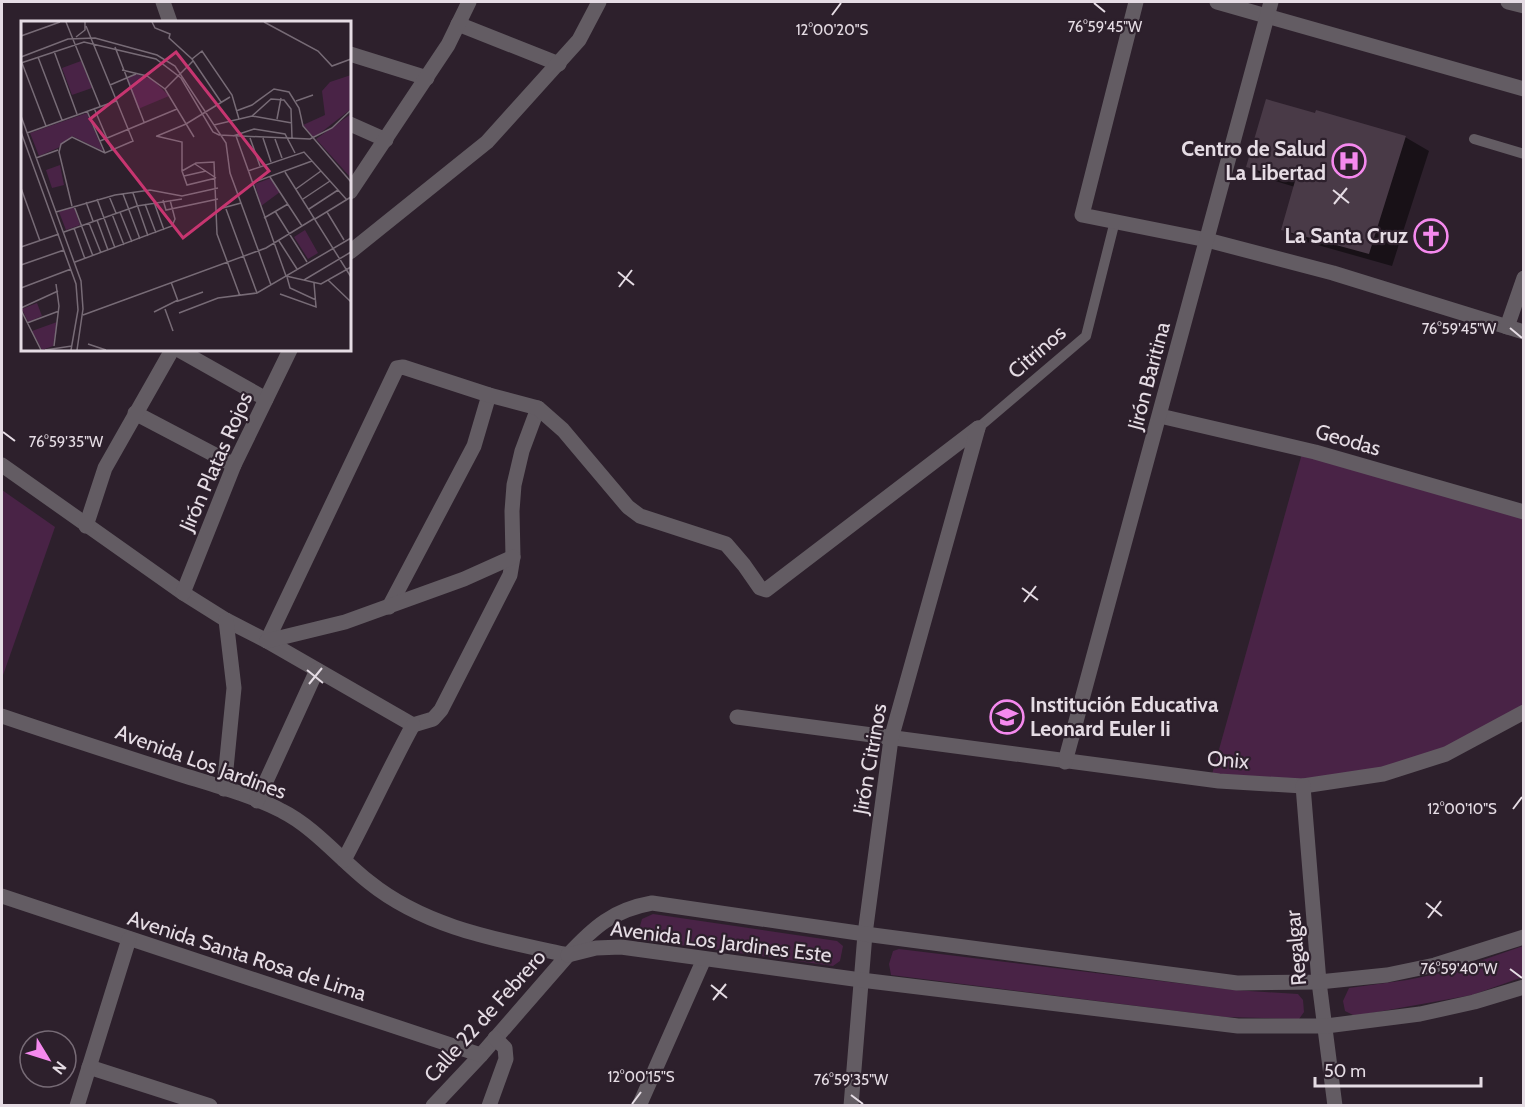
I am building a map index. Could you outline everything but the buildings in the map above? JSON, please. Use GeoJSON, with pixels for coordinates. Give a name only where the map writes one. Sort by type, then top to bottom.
{"type":"FeatureCollection","features":[{"type":"Feature","properties":{"kind":"street"},"geometry":{"type":"LineString","coordinates":[[163,2],[170,21]]}},
{"type":"Feature","properties":{"kind":"street"},"geometry":{"type":"LineString","coordinates":[[351,191],[448,45],[469,2]]}},
{"type":"Feature","properties":{"kind":"street"},"geometry":{"type":"LineString","coordinates":[[1136,2],[1082,215],[1207,240],[1334,273],[1524,332]]}},
{"type":"Feature","properties":{"kind":"street"},"geometry":{"type":"LineString","coordinates":[[1217,2],[1268,8],[1524,89]]}},
{"type":"Feature","properties":{"kind":"street"},"geometry":{"type":"LineString","coordinates":[[1508,2],[1524,6]]}},
{"type":"Feature","properties":{"kind":"street"},"geometry":{"type":"LineString","coordinates":[[351,251],[487,142],[560,64],[579,40],[595,3]]}},
{"type":"Feature","properties":{"kind":"street","name":"Jirón Baritina"},"geometry":{"type":"LineString","coordinates":[[1065,762],[1268,8]]}},
{"type":"Feature","properties":{"kind":"street"},"geometry":{"type":"LineString","coordinates":[[458,24],[560,64]]}},
{"type":"Feature","properties":{"kind":"street"},"geometry":{"type":"LineString","coordinates":[[351,54],[427,78]]}},
{"type":"Feature","properties":{"kind":"street"},"geometry":{"type":"LineString","coordinates":[[351,124],[386,140]]}},
{"type":"Feature","properties":{"kind":"street"},"geometry":{"type":"LineString","coordinates":[[1507,327],[1524,278]]}},
{"type":"Feature","properties":{"kind":"street"},"geometry":{"type":"LineString","coordinates":[[86,526],[105,468],[171,351]]}},
{"type":"Feature","properties":{"kind":"street"},"geometry":{"type":"LineString","coordinates":[[181,351],[266,399]]}},
{"type":"Feature","properties":{"kind":"street","name":"Jirón Platas Rojos"},"geometry":{"type":"LineString","coordinates":[[183,593],[234,465],[290,351]]}},
{"type":"Feature","properties":{"kind":"street"},"geometry":{"type":"LineString","coordinates":[[267,641],[397,368],[403,367],[489,395],[538,408],[563,430],[628,507],[639,516],[726,544],[760,588],[766,590],[978,428]]}},
{"type":"Feature","properties":{"kind":"street"},"geometry":{"type":"LineString","coordinates":[[389,608],[474,446],[489,395]]}},
{"type":"Feature","properties":{"kind":"street"},"geometry":{"type":"LineString","coordinates":[[344,860],[368,817],[413,725],[433,719],[441,710],[510,575],[513,557],[514,485],[522,451],[538,408]]}},
{"type":"Feature","properties":{"kind":"street"},"geometry":{"type":"LineString","coordinates":[[135,413],[234,465]]}},
{"type":"Feature","properties":{"kind":"street","name":"Geodas"},"geometry":{"type":"LineString","coordinates":[[1160,416],[1315,452],[1524,512]]}},
{"type":"Feature","properties":{"kind":"street","name":"Jirón Citrinos"},"geometry":{"type":"LineString","coordinates":[[851,1106],[865,934],[891,739],[978,428]]}},
{"type":"Feature","properties":{"kind":"street"},"geometry":{"type":"LineString","coordinates":[[3,470],[226,620],[413,725]]}},
{"type":"Feature","properties":{"kind":"street"},"geometry":{"type":"LineString","coordinates":[[267,641],[327,627],[389,608],[513,557]]}},
{"type":"Feature","properties":{"kind":"street"},"geometry":{"type":"LineString","coordinates":[[224,789],[234,688],[226,620]]}},
{"type":"Feature","properties":{"kind":"street"},"geometry":{"type":"LineString","coordinates":[[257,801],[317,670]]}},
{"type":"Feature","properties":{"kind":"street","name":"Onix"},"geometry":{"type":"LineString","coordinates":[[737,717],[1219,781],[1303,786],[1383,774],[1446,754],[1524,712]]}},
{"type":"Feature","properties":{"kind":"street","name":"Avenida Los Jardines"},"geometry":{"type":"LineString","coordinates":[[2,717],[224,789],[282,811],[320,838],[370,883],[400,903],[438,921],[485,937],[568,955]]}},
{"type":"Feature","properties":{"kind":"street","name":"Regalgar"},"geometry":{"type":"LineString","coordinates":[[1303,786],[1319,982],[1335,1106]]}},
{"type":"Feature","properties":{"kind":"street","name":"Avenida Santa Rosa de Lima"},"geometry":{"type":"LineString","coordinates":[[2,899],[481,1055]]}},
{"type":"Feature","properties":{"kind":"street","name":"Avenida Los Jardines Este"},"geometry":{"type":"LineString","coordinates":[[568,955],[593,929],[612,916],[636,906],[652,903],[865,934],[1237,982],[1319,982],[1387,975],[1435,965],[1524,937]]}},
{"type":"Feature","properties":{"kind":"street"},"geometry":{"type":"LineString","coordinates":[[77,1106],[129,939]]}},
{"type":"Feature","properties":{"kind":"street","name":"Avenida Los Jardines Este"},"geometry":{"type":"LineString","coordinates":[[568,955],[596,948],[621,947],[861,980],[1238,1026],[1326,1026],[1420,1014],[1474,1002],[1524,987]]}},
{"type":"Feature","properties":{"kind":"street","name":"Calle 22 de Febrero"},"geometry":{"type":"LineString","coordinates":[[433,1106],[568,955]]}},
{"type":"Feature","properties":{"kind":"street"},"geometry":{"type":"LineString","coordinates":[[639,1106],[704,959]]}},
{"type":"Feature","properties":{"kind":"street"},"geometry":{"type":"LineString","coordinates":[[489,1106],[506,1059],[505,1048],[495,1038]]}},
{"type":"Feature","properties":{"kind":"street"},"geometry":{"type":"LineString","coordinates":[[89,1067],[210,1106]]}},
{"type":"Feature","properties":{"kind":"lane"},"geometry":{"type":"LineString","coordinates":[[1474,139],[1524,154]]}},
{"type":"Feature","properties":{"kind":"lane","name":"Citrinos"},"geometry":{"type":"LineString","coordinates":[[978,428],[1086,336],[1115,221]]}},
{"type":"Feature","properties":{"kind":"shaded area"},"geometry":{"type":"Polygon","coordinates":[[[1303,450],[1523,513],[1523,711],[1447,753],[1304,786],[1211,778],[1303,450]]]}},
{"type":"Feature","properties":{"kind":"shaded area"},"geometry":{"type":"Polygon","coordinates":[[[2,490],[55,527],[2,678],[2,490]]]}},
{"type":"Feature","properties":{"kind":"shaded area"},"geometry":{"type":"Polygon","coordinates":[[[653,914],[837,941],[843,946],[840,961],[833,966],[643,940],[638,933],[642,919],[653,914]]]}},
{"type":"Feature","properties":{"kind":"shaded area"},"geometry":{"type":"Polygon","coordinates":[[[1523,946],[1523,977],[1472,995],[1355,1016],[1345,1011],[1343,1001],[1349,988],[1451,971],[1523,946]]]}},
{"type":"Feature","properties":{"kind":"shaded area"},"geometry":{"type":"Polygon","coordinates":[[[899,949],[1234,990],[1298,994],[1303,1000],[1304,1012],[1299,1019],[1225,1017],[891,975],[889,964],[893,951],[899,949]]]}},
{"type":"Feature","properties":{"kind":"place","name":"Centro de Salud La Libertad"},"geometry":{"type":"Point","coordinates":[1349,161]}},
{"type":"Feature","properties":{"kind":"place","name":"La Santa Cruz"},"geometry":{"type":"Point","coordinates":[1431,236]}},
{"type":"Feature","properties":{"kind":"place","name":"Institución Educativa Leonard Euler Ii"},"geometry":{"type":"Point","coordinates":[1007,717]}}]}
